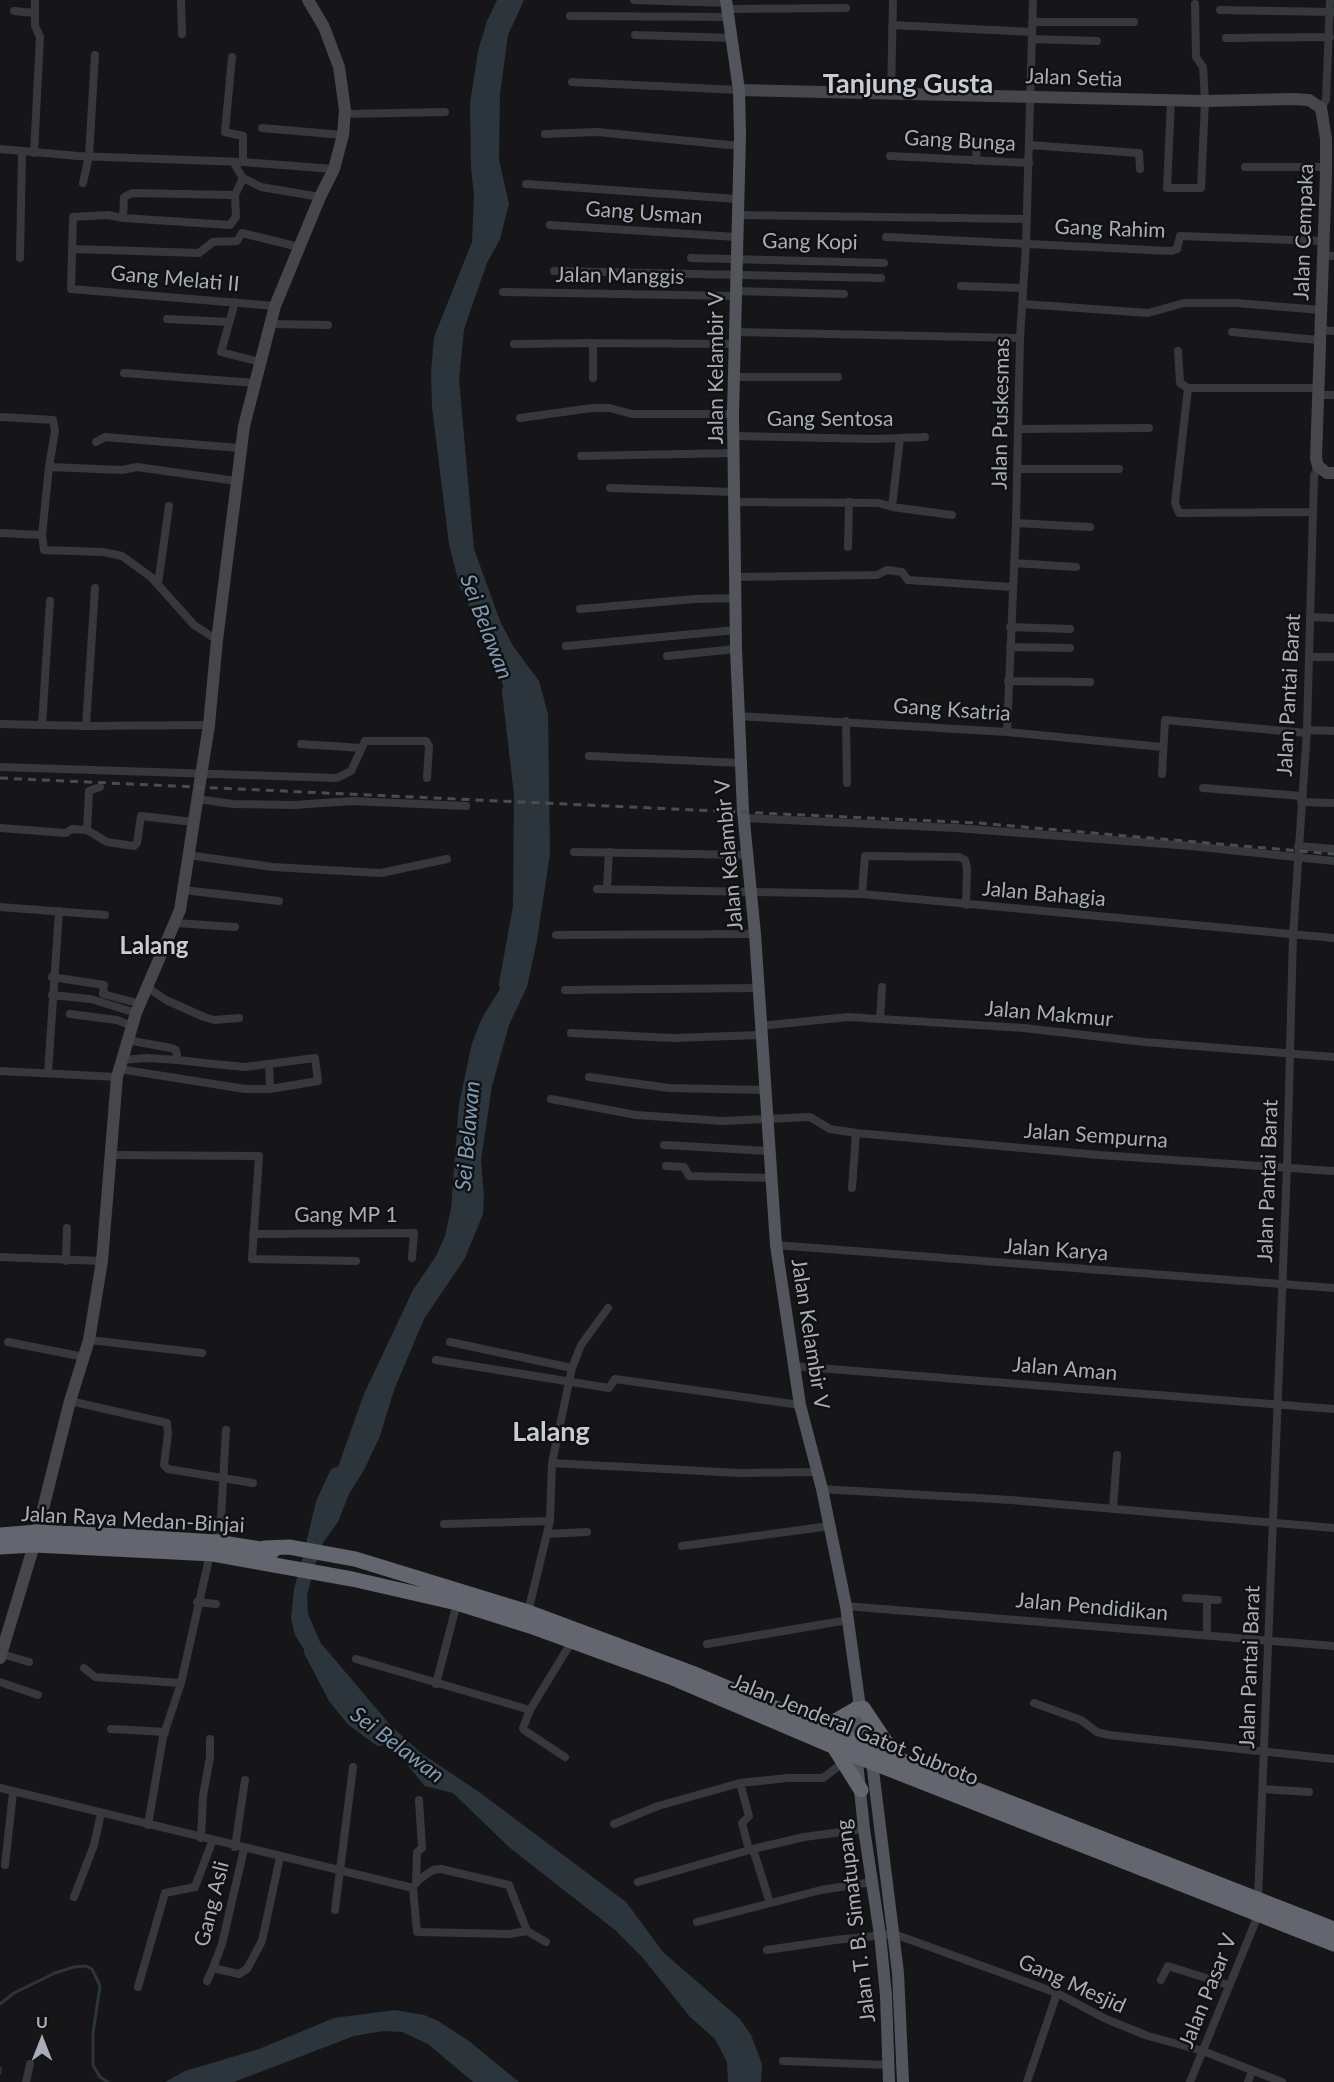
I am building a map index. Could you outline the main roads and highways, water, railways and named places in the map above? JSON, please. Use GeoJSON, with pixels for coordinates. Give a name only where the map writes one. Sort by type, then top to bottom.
{"type":"FeatureCollection","features":[{"type":"Feature","properties":{"kind":"highway","name":"Jalan Raya Medan-Binjai"},"geometry":{"type":"LineString","coordinates":[[0,1535],[284,1556],[353,1568]]}},
{"type":"Feature","properties":{"kind":"highway","name":"Jalan Raya Medan-Binjai"},"geometry":{"type":"LineString","coordinates":[[0,1547],[36,1538]]}},
{"type":"Feature","properties":{"kind":"highway","name":"Jalan Raya Medan-Binjai"},"geometry":{"type":"LineString","coordinates":[[213,1550],[264,1548],[284,1556]]}},
{"type":"Feature","properties":{"kind":"highway","name":"Jalan Jenderal Gatot Subroto"},"geometry":{"type":"LineString","coordinates":[[353,1568],[382,1569],[528,1612],[692,1673],[823,1728],[860,1754],[897,1759],[1258,1906],[1334,1944]]}},
{"type":"Feature","properties":{"kind":"highway","name":"Jalan Jenderal Gatot Subroto"},"geometry":{"type":"LineString","coordinates":[[353,1568],[572,1641],[673,1678],[832,1745],[1209,1886]]}},
{"type":"Feature","properties":{"kind":"highway"},"geometry":{"type":"LineString","coordinates":[[823,1728],[860,1706],[897,1759]]}},
{"type":"Feature","properties":{"kind":"highway"},"geometry":{"type":"LineString","coordinates":[[860,1754],[861,1790]]}},
{"type":"Feature","properties":{"kind":"highway","name":"Jalan Jenderal Gatot Subroto"},"geometry":{"type":"LineString","coordinates":[[1258,1906],[1334,1929]]}},
{"type":"Feature","properties":{"kind":"main road","name":"Jalan Kelambir V"},"geometry":{"type":"LineString","coordinates":[[727,7],[739,90],[740,146],[734,377],[738,716],[766,1090],[766,1120],[776,1245],[793,1366],[846,1606],[860,1706],[860,1754]]}},
{"type":"Feature","properties":{"kind":"main road","name":"Jalan T. B. Simatupang"},"geometry":{"type":"LineString","coordinates":[[860,1754],[881,1848],[894,1934],[904,2068],[903,2082]]}},
{"type":"Feature","properties":{"kind":"main road","name":"Jalan T. B. Simatupang"},"geometry":{"type":"LineString","coordinates":[[861,1790],[864,1829],[880,1935],[890,2082]]}},
{"type":"Feature","properties":{"kind":"water","name":"Sei Belawan"},"geometry":{"type":"Polygon","coordinates":[[[497,0],[524,0],[508,35],[500,94],[499,160],[509,204],[500,239],[487,263],[464,329],[459,379],[474,549],[500,621],[513,646],[539,681],[548,714],[550,854],[537,940],[527,987],[509,1025],[492,1086],[481,1160],[483,1214],[465,1258],[424,1319],[394,1390],[380,1436],[364,1470],[349,1494],[338,1522],[320,1547],[307,1595],[308,1614],[320,1642],[391,1726],[421,1753],[479,1792],[626,1902],[663,1952],[740,2019],[751,2035],[762,2064],[761,2082],[728,2082],[727,2062],[715,2039],[690,2017],[642,1957],[615,1930],[510,1848],[453,1793],[425,1786],[394,1749],[370,1733],[308,1656],[295,1635],[291,1618],[294,1589],[306,1545],[320,1530],[327,1498],[364,1394],[413,1290],[436,1256],[445,1236],[451,1209],[459,1104],[472,1043],[482,1018],[506,979],[518,941],[524,825],[521,762],[515,719],[491,652],[460,587],[449,544],[432,407],[431,373],[434,337],[472,242],[474,195],[471,168],[470,103],[478,51],[487,21],[497,0]]]}},
{"type":"Feature","properties":{"kind":"water"},"geometry":{"type":"Polygon","coordinates":[[[395,2010],[424,2015],[438,2021],[469,2041],[519,2082],[473,2082],[428,2044],[402,2032],[383,2031],[354,2036],[234,2082],[165,2082],[185,2071],[259,2049],[334,2018],[395,2010]]]}},
{"type":"Feature","properties":{"kind":"waterway","name":"Sei Belawan"},"geometry":{"type":"LineString","coordinates":[[507,984],[521,907],[522,794],[510,691]]}},
{"type":"Feature","properties":{"kind":"waterway","name":"Sei Belawan"},"geometry":{"type":"LineString","coordinates":[[311,1556],[324,1503],[337,1475]]}},
{"type":"Feature","properties":{"kind":"waterway","name":"Sei Belawan"},"geometry":{"type":"LineString","coordinates":[[312,1651],[336,1697],[353,1718],[380,1738]]}},
{"type":"Feature","properties":{"kind":"waterway"},"geometry":{"type":"LineString","coordinates":[[0,2004],[14,1993],[55,1973],[74,1967],[86,1966],[92,1969],[100,1986],[93,2033],[93,2065],[100,2077],[108,2082]]}},
{"type":"Feature","properties":{"kind":"waterway"},"geometry":{"type":"LineString","coordinates":[[0,2068],[0,2073]]}},
{"type":"Feature","properties":{"kind":"railway"},"geometry":{"type":"LineString","coordinates":[[0,778],[978,823],[1334,854]]}},
{"type":"Feature","properties":{"kind":"district","name":"Tanjung Gusta"},"geometry":{"type":"Point","coordinates":[908,84]}},
{"type":"Feature","properties":{"kind":"district","name":"Lalang"},"geometry":{"type":"Point","coordinates":[154,946]}},
{"type":"Feature","properties":{"kind":"district","name":"Lalang"},"geometry":{"type":"Point","coordinates":[551,1432]}}]}
